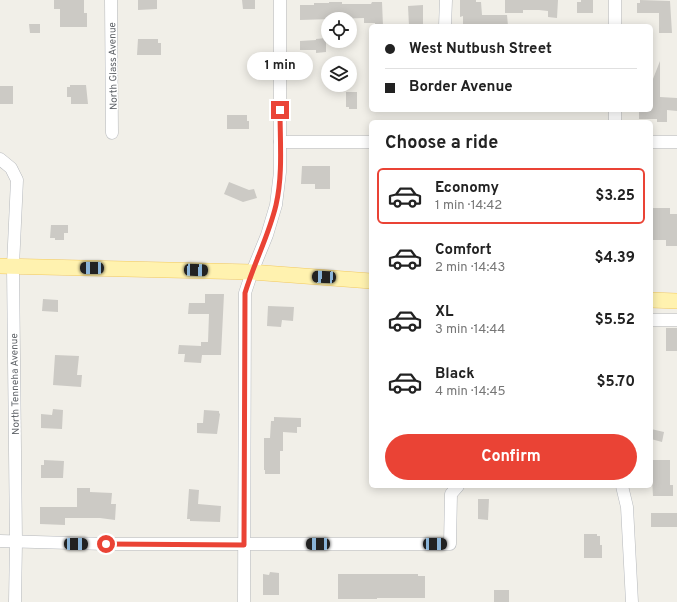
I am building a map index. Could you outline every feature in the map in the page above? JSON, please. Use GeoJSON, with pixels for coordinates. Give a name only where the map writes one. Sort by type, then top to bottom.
{"type":"FeatureCollection","features":[{"type":"Feature","properties":{"kind":"main road"},"geometry":{"type":"LineString","coordinates":[[6,266],[252,272],[369,281]]}},
{"type":"Feature","properties":{"kind":"main road"},"geometry":{"type":"LineString","coordinates":[[653,300],[677,300]]}},
{"type":"Feature","properties":{"kind":"street","name":"North Glass Avenue"},"geometry":{"type":"LineString","coordinates":[[111,0],[112,133]]}},
{"type":"Feature","properties":{"kind":"street"},"geometry":{"type":"LineString","coordinates":[[244,602],[245,293],[276,205],[280,172],[280,0]]}},
{"type":"Feature","properties":{"kind":"street"},"geometry":{"type":"LineString","coordinates":[[445,24],[446,0]]}},
{"type":"Feature","properties":{"kind":"street"},"geometry":{"type":"LineString","coordinates":[[615,0],[615,24]]}},
{"type":"Feature","properties":{"kind":"street"},"geometry":{"type":"LineString","coordinates":[[280,142],[369,142]]}},
{"type":"Feature","properties":{"kind":"street"},"geometry":{"type":"LineString","coordinates":[[653,142],[677,142]]}},
{"type":"Feature","properties":{"kind":"street","name":"North Tenneha Avenue"},"geometry":{"type":"LineString","coordinates":[[0,159],[11,168],[17,180],[6,266],[16,542],[15,602]]}},
{"type":"Feature","properties":{"kind":"street"},"geometry":{"type":"LineString","coordinates":[[653,320],[677,320]]}},
{"type":"Feature","properties":{"kind":"street"},"geometry":{"type":"LineString","coordinates":[[0,541],[106,544],[244,545],[450,544],[451,494],[456,488]]}},
{"type":"Feature","properties":{"kind":"street"},"geometry":{"type":"LineString","coordinates":[[622,488],[627,507],[632,602]]}},
{"type":"Feature","properties":{"kind":"building"},"geometry":{"type":"Polygon","coordinates":[[[54,0],[84,0],[84,13],[87,13],[87,27],[60,27],[60,9],[54,9],[54,0]]]}},
{"type":"Feature","properties":{"kind":"building"},"geometry":{"type":"Polygon","coordinates":[[[138,0],[157,0],[157,9],[138,10],[138,0]]]}},
{"type":"Feature","properties":{"kind":"building"},"geometry":{"type":"Polygon","coordinates":[[[242,0],[255,0],[255,9],[243,9],[242,0]]]}},
{"type":"Feature","properties":{"kind":"building"},"geometry":{"type":"Polygon","coordinates":[[[460,0],[476,0],[476,2],[481,2],[482,15],[507,15],[508,24],[463,24],[463,16],[460,17],[460,0]]]}},
{"type":"Feature","properties":{"kind":"building"},"geometry":{"type":"Polygon","coordinates":[[[505,0],[558,0],[557,18],[548,17],[548,11],[539,10],[523,10],[523,13],[505,13],[505,0]]]}},
{"type":"Feature","properties":{"kind":"building"},"geometry":{"type":"Polygon","coordinates":[[[581,0],[593,0],[593,13],[577,13],[577,2],[581,2],[581,0]]]}},
{"type":"Feature","properties":{"kind":"building"},"geometry":{"type":"Polygon","coordinates":[[[640,0],[670,1],[672,33],[659,33],[659,13],[637,13],[637,3],[640,3],[640,0]]]}},
{"type":"Feature","properties":{"kind":"building"},"geometry":{"type":"Polygon","coordinates":[[[342,2],[342,4],[371,4],[372,2],[382,2],[383,24],[364,23],[364,18],[357,18],[357,12],[321,12],[321,19],[300,20],[300,5],[314,5],[314,3],[342,2]]]}},
{"type":"Feature","properties":{"kind":"building"},"geometry":{"type":"Polygon","coordinates":[[[423,5],[423,24],[409,24],[408,6],[423,5]]]}},
{"type":"Feature","properties":{"kind":"building"},"geometry":{"type":"Polygon","coordinates":[[[29,24],[40,24],[40,33],[30,33],[29,24]]]}},
{"type":"Feature","properties":{"kind":"building"},"geometry":{"type":"Polygon","coordinates":[[[321,38],[321,48],[326,48],[326,52],[316,53],[316,50],[300,50],[300,41],[321,38]]]}},
{"type":"Feature","properties":{"kind":"building"},"geometry":{"type":"Polygon","coordinates":[[[138,39],[158,39],[158,43],[161,43],[161,55],[137,55],[138,39]]]}},
{"type":"Feature","properties":{"kind":"building"},"geometry":{"type":"Polygon","coordinates":[[[660,61],[660,97],[677,98],[677,111],[667,110],[667,122],[657,122],[657,119],[639,119],[639,112],[653,112],[653,79],[660,61]]]}},
{"type":"Feature","properties":{"kind":"building"},"geometry":{"type":"Polygon","coordinates":[[[70,85],[86,85],[88,104],[71,104],[71,97],[67,97],[67,87],[70,87],[70,85]]]}},
{"type":"Feature","properties":{"kind":"building"},"geometry":{"type":"Polygon","coordinates":[[[0,86],[13,86],[13,104],[0,104],[0,86]]]}},
{"type":"Feature","properties":{"kind":"building"},"geometry":{"type":"Polygon","coordinates":[[[346,92],[357,92],[357,109],[349,109],[349,107],[346,107],[346,92]]]}},
{"type":"Feature","properties":{"kind":"building"},"geometry":{"type":"Polygon","coordinates":[[[227,115],[247,115],[249,129],[227,129],[227,115]]]}},
{"type":"Feature","properties":{"kind":"building"},"geometry":{"type":"Polygon","coordinates":[[[302,166],[330,166],[330,189],[315,189],[315,184],[301,184],[302,166]]]}},
{"type":"Feature","properties":{"kind":"building"},"geometry":{"type":"Polygon","coordinates":[[[229,182],[249,190],[254,189],[257,198],[243,202],[224,194],[229,182]]]}},
{"type":"Feature","properties":{"kind":"building"},"geometry":{"type":"Polygon","coordinates":[[[653,208],[670,208],[670,214],[677,214],[677,246],[666,246],[666,240],[653,240],[653,208]]]}},
{"type":"Feature","properties":{"kind":"building"},"geometry":{"type":"Polygon","coordinates":[[[51,225],[68,225],[68,233],[64,233],[64,240],[55,240],[55,238],[50,238],[51,225]]]}},
{"type":"Feature","properties":{"kind":"building"},"geometry":{"type":"Polygon","coordinates":[[[205,294],[224,294],[221,355],[202,355],[201,363],[184,362],[185,354],[178,354],[179,345],[201,346],[201,342],[208,342],[209,314],[188,314],[189,303],[205,303],[205,294]]]}},
{"type":"Feature","properties":{"kind":"building"},"geometry":{"type":"Polygon","coordinates":[[[43,299],[58,300],[58,312],[42,311],[43,299]]]}},
{"type":"Feature","properties":{"kind":"building"},"geometry":{"type":"Polygon","coordinates":[[[268,306],[294,307],[293,321],[282,320],[281,327],[267,326],[268,306]]]}},
{"type":"Feature","properties":{"kind":"building"},"geometry":{"type":"Polygon","coordinates":[[[666,328],[677,328],[677,351],[666,351],[666,328]]]}},
{"type":"Feature","properties":{"kind":"building"},"geometry":{"type":"Polygon","coordinates":[[[55,355],[79,356],[77,375],[82,375],[81,387],[53,385],[55,355]]]}},
{"type":"Feature","properties":{"kind":"building"},"geometry":{"type":"Polygon","coordinates":[[[53,409],[63,410],[62,429],[41,428],[41,414],[52,415],[53,409]]]}},
{"type":"Feature","properties":{"kind":"building"},"geometry":{"type":"Polygon","coordinates":[[[204,410],[219,411],[220,414],[217,434],[197,433],[197,423],[203,423],[204,410]]]}},
{"type":"Feature","properties":{"kind":"building"},"geometry":{"type":"Polygon","coordinates":[[[274,417],[301,418],[301,427],[297,427],[297,433],[283,432],[283,451],[280,451],[280,474],[265,474],[264,438],[270,438],[271,421],[274,421],[274,417]]]}},
{"type":"Feature","properties":{"kind":"building"},"geometry":{"type":"Polygon","coordinates":[[[653,429],[664,432],[662,442],[653,440],[653,429]]]}},
{"type":"Feature","properties":{"kind":"building"},"geometry":{"type":"Polygon","coordinates":[[[44,460],[64,461],[63,478],[41,478],[41,465],[44,465],[44,460]]]}},
{"type":"Feature","properties":{"kind":"building"},"geometry":{"type":"Polygon","coordinates":[[[653,460],[670,460],[670,485],[673,485],[673,496],[653,496],[653,460]]]}},
{"type":"Feature","properties":{"kind":"building"},"geometry":{"type":"Polygon","coordinates":[[[77,488],[90,488],[90,492],[112,493],[111,504],[116,504],[115,520],[100,518],[65,518],[65,525],[40,524],[40,507],[77,507],[77,488]]]}},
{"type":"Feature","properties":{"kind":"building"},"geometry":{"type":"Polygon","coordinates":[[[189,489],[199,490],[198,504],[221,506],[220,522],[190,521],[190,519],[187,519],[189,489]]]}},
{"type":"Feature","properties":{"kind":"building"},"geometry":{"type":"Polygon","coordinates":[[[478,499],[489,499],[488,520],[478,519],[478,499]]]}},
{"type":"Feature","properties":{"kind":"building"},"geometry":{"type":"Polygon","coordinates":[[[651,513],[677,513],[677,527],[651,527],[651,513]]]}},
{"type":"Feature","properties":{"kind":"building"},"geometry":{"type":"Polygon","coordinates":[[[584,534],[597,534],[597,536],[600,536],[602,558],[584,558],[584,534]]]}},
{"type":"Feature","properties":{"kind":"building"},"geometry":{"type":"Polygon","coordinates":[[[270,572],[279,573],[279,595],[263,595],[263,574],[269,575],[270,572]]]}},
{"type":"Feature","properties":{"kind":"building"},"geometry":{"type":"Polygon","coordinates":[[[338,574],[418,574],[418,576],[425,576],[425,598],[338,599],[338,574]]]}},
{"type":"Feature","properties":{"kind":"building"},"geometry":{"type":"Polygon","coordinates":[[[494,590],[509,590],[509,602],[494,602],[494,590]]]}},
{"type":"Feature","properties":{"kind":"route"},"geometry":{"type":"LineString","coordinates":[[106,544],[244,545],[245,293],[276,205],[280,172],[280,110]]}}]}
